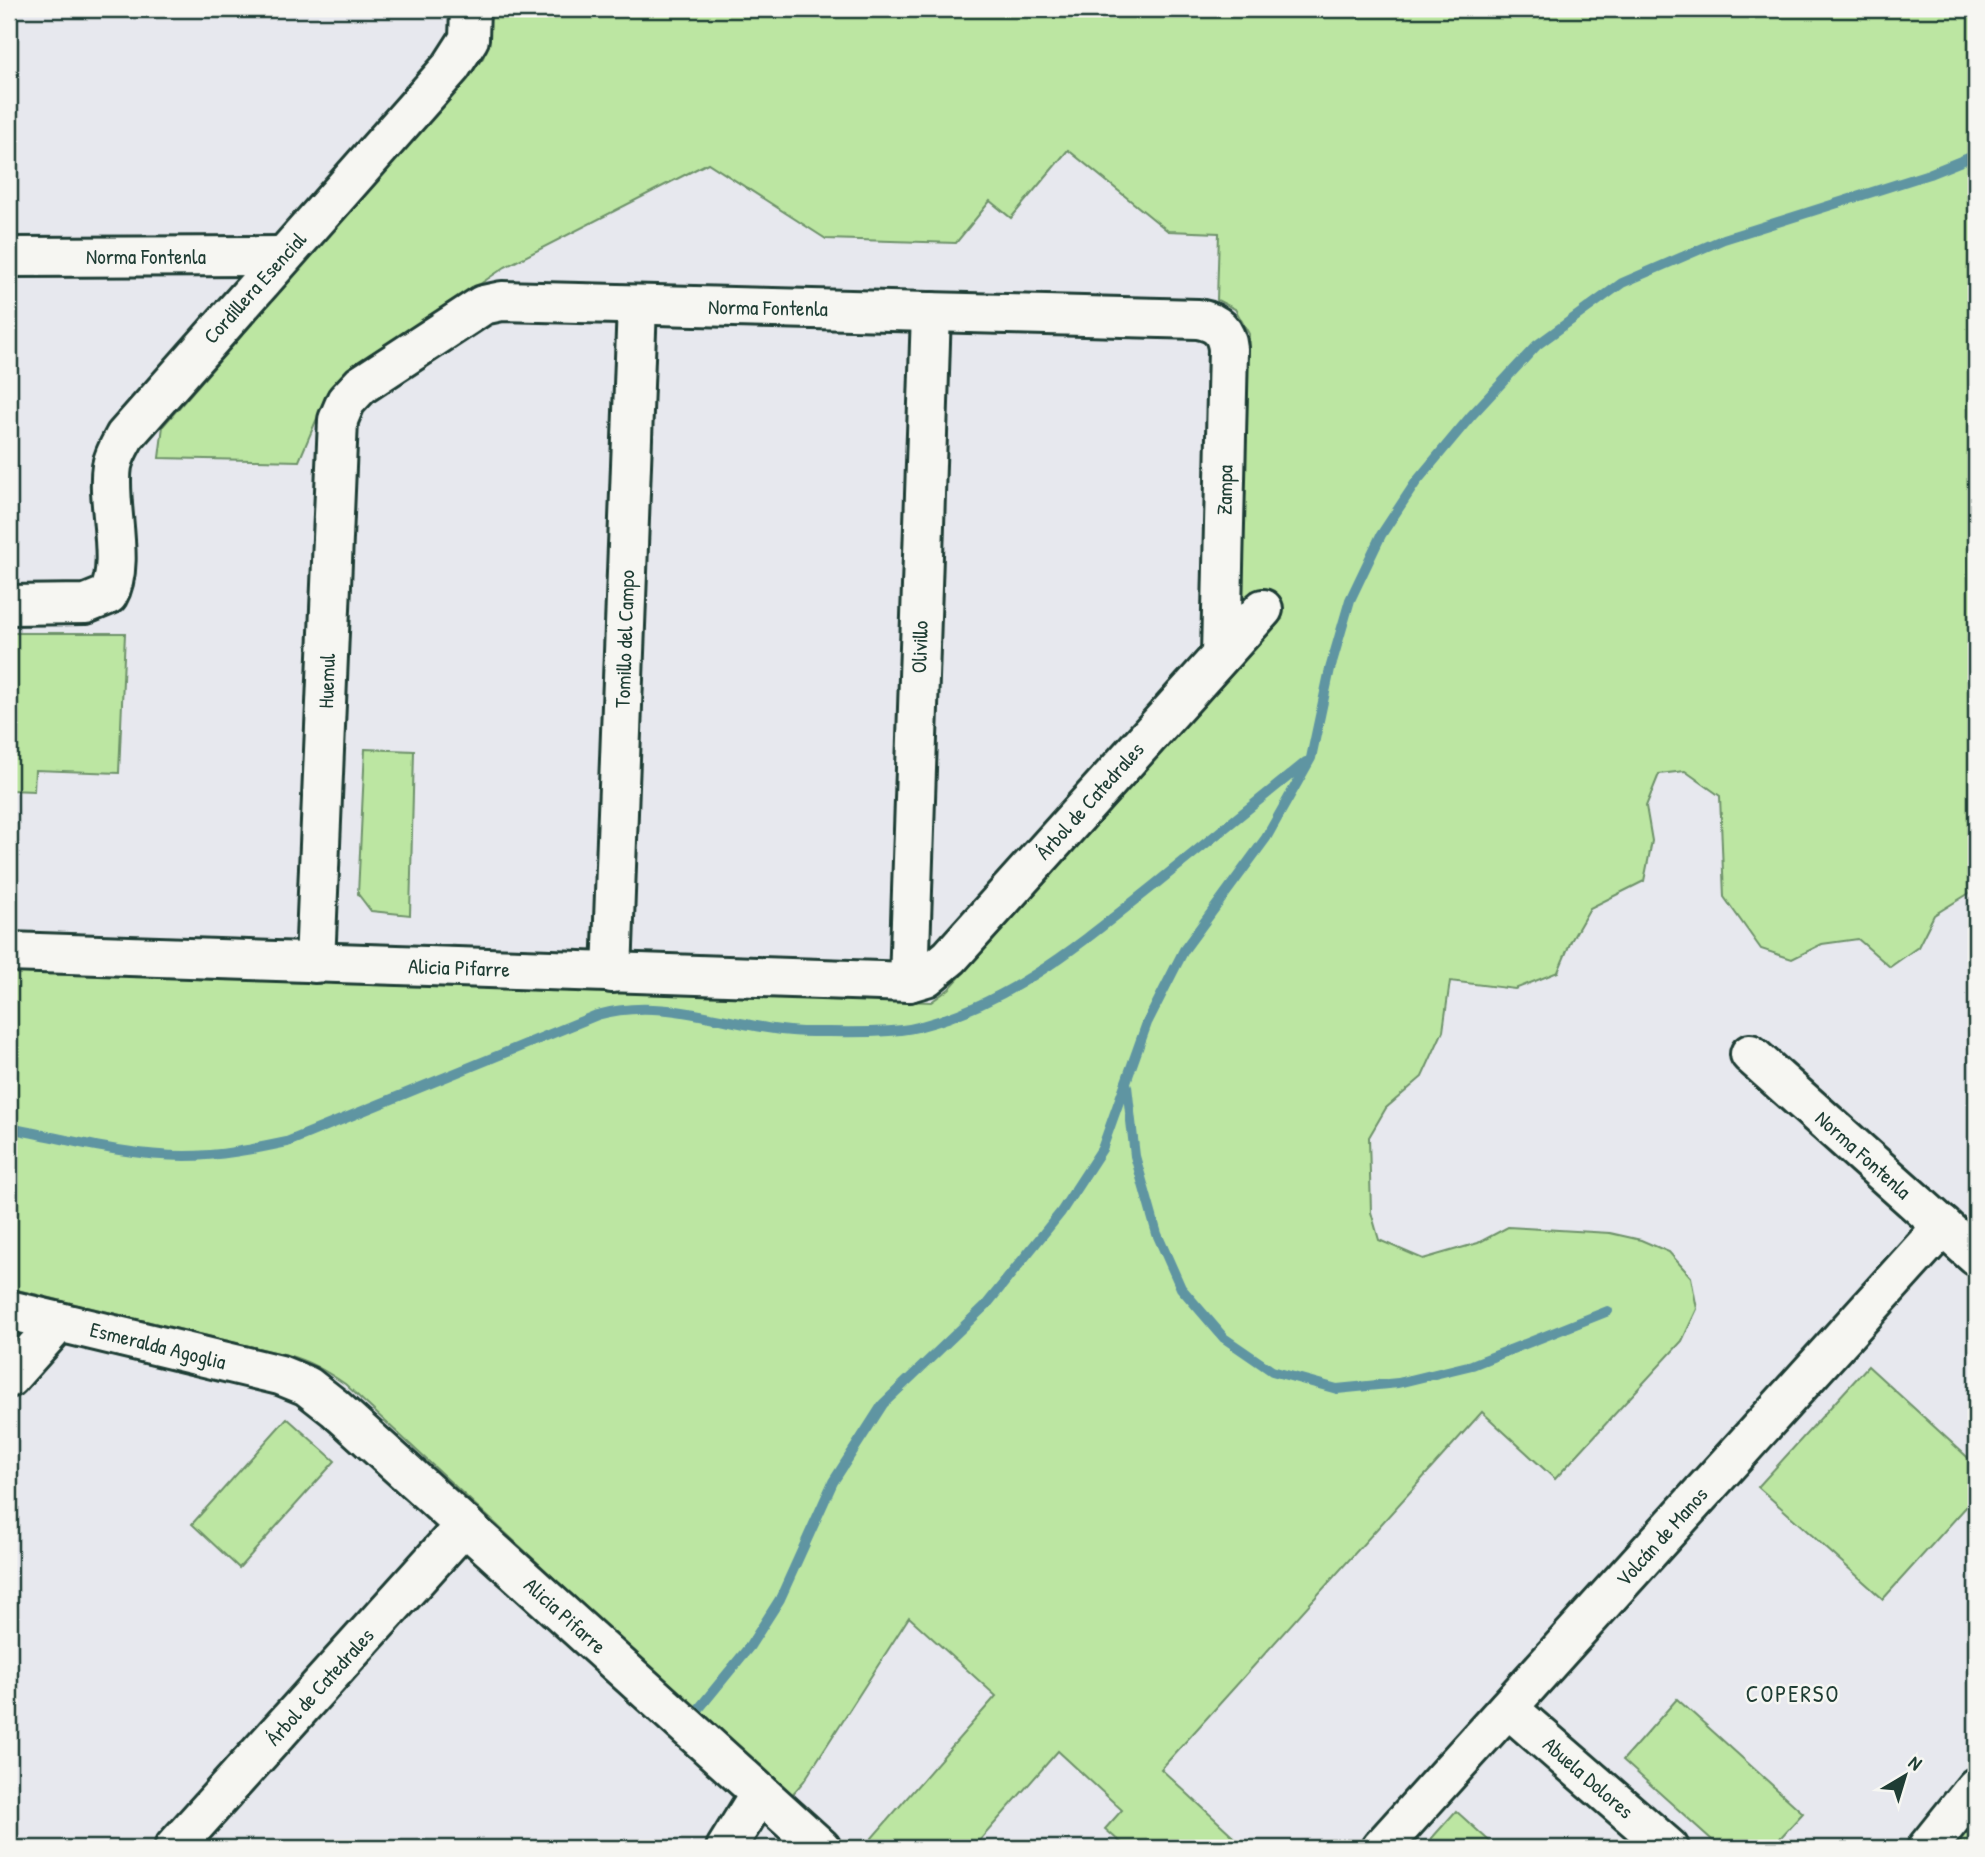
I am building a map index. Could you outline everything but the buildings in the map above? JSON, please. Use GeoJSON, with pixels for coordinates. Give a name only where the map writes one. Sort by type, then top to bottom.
{"type":"FeatureCollection","features":[{"type":"Feature","properties":{"kind":"street","name":"Cordillera Esencial"},"geometry":{"type":"LineString","coordinates":[[9,605],[86,604],[108,595],[114,578],[111,480],[118,449],[133,425],[463,52],[471,27],[470,9]]}},
{"type":"Feature","properties":{"kind":"street","name":"Norma Fontenla"},"geometry":{"type":"LineString","coordinates":[[9,257],[283,256]]}},
{"type":"Feature","properties":{"kind":"street","name":"Norma Fontenla"},"geometry":{"type":"LineString","coordinates":[[346,401],[361,385],[482,305],[502,300],[1198,319],[1220,327]]}},
{"type":"Feature","properties":{"kind":"street","name":"Tomillo del Campo"},"geometry":{"type":"LineString","coordinates":[[612,973],[637,305]]}},
{"type":"Feature","properties":{"kind":"street","name":"Olivillo"},"geometry":{"type":"LineString","coordinates":[[909,982],[931,312]]}},
{"type":"Feature","properties":{"kind":"street","name":"Zampa"},"geometry":{"type":"LineString","coordinates":[[1220,327],[1228,349],[1221,656]]}},
{"type":"Feature","properties":{"kind":"street","name":"Huemul"},"geometry":{"type":"LineString","coordinates":[[315,963],[338,420],[346,401]]}},
{"type":"Feature","properties":{"kind":"street","name":"Árbol de Catedrales"},"geometry":{"type":"LineString","coordinates":[[909,982],[926,977],[950,957],[1263,609]]}},
{"type":"Feature","properties":{"kind":"street","name":"Alicia Pifarre"},"geometry":{"type":"LineString","coordinates":[[9,952],[909,982]]}},
{"type":"Feature","properties":{"kind":"street","name":"Norma Fontenla"},"geometry":{"type":"LineString","coordinates":[[1750,1054],[1976,1256]]}},
{"type":"Feature","properties":{"kind":"street","name":"Volcán de Manos"},"geometry":{"type":"LineString","coordinates":[[1381,1848],[1943,1226]]}},
{"type":"Feature","properties":{"kind":"street","name":"Esmeralda Agoglia"},"geometry":{"type":"LineString","coordinates":[[9,1310],[280,1376],[307,1386]]}},
{"type":"Feature","properties":{"kind":"street"},"geometry":{"type":"LineString","coordinates":[[9,1378],[59,1322]]}},
{"type":"Feature","properties":{"kind":"street","name":"Alicia Pifarre"},"geometry":{"type":"LineString","coordinates":[[307,1386],[335,1408],[821,1848]]}},
{"type":"Feature","properties":{"kind":"street","name":"Árbol de Catedrales"},"geometry":{"type":"LineString","coordinates":[[174,1848],[465,1525]]}},
{"type":"Feature","properties":{"kind":"street","name":"Abuela Dolores"},"geometry":{"type":"LineString","coordinates":[[1508,1708],[1668,1848]]}},
{"type":"Feature","properties":{"kind":"street"},"geometry":{"type":"LineString","coordinates":[[1927,1848],[1976,1787]]}},
{"type":"Feature","properties":{"kind":"street"},"geometry":{"type":"LineString","coordinates":[[726,1848],[760,1793]]}},
{"type":"Feature","properties":{"kind":"green space"},"geometry":{"type":"Polygon","coordinates":[[[487,9],[1976,9],[1976,889],[1934,915],[1918,947],[1890,967],[1858,939],[1822,944],[1792,959],[1761,949],[1724,897],[1720,796],[1685,771],[1659,774],[1646,806],[1652,841],[1644,881],[1590,908],[1571,941],[1558,972],[1515,989],[1450,981],[1443,1031],[1422,1077],[1386,1108],[1369,1137],[1371,1212],[1379,1240],[1423,1259],[1478,1243],[1508,1227],[1610,1233],[1641,1240],[1669,1252],[1691,1277],[1697,1309],[1682,1341],[1555,1479],[1482,1412],[1161,1769],[1246,1848],[1127,1848],[1105,1829],[1122,1810],[1058,1751],[973,1848],[883,1848],[871,1839],[996,1696],[909,1617],[804,1781],[790,1797],[338,1379],[310,1363],[287,1355],[9,1288],[9,971],[931,1002],[949,989],[1282,619],[1252,591],[1242,602],[1249,334],[1235,309],[1217,300],[1219,233],[1168,231],[1068,150],[1011,218],[990,201],[956,243],[826,239],[708,163],[505,267],[342,378],[326,397],[299,461],[159,458],[163,426],[483,58],[487,48],[487,9]]]}},
{"type":"Feature","properties":{"kind":"green space"},"geometry":{"type":"Polygon","coordinates":[[[9,633],[125,633],[119,773],[35,770],[34,791],[9,790],[9,633]]]}},
{"type":"Feature","properties":{"kind":"green space"},"geometry":{"type":"Polygon","coordinates":[[[365,749],[414,751],[410,915],[371,911],[358,894],[365,749]]]}},
{"type":"Feature","properties":{"kind":"green space"},"geometry":{"type":"Polygon","coordinates":[[[1868,1366],[1976,1465],[1976,1496],[1883,1599],[1758,1487],[1868,1366]]]}},
{"type":"Feature","properties":{"kind":"green space"},"geometry":{"type":"Polygon","coordinates":[[[287,1418],[335,1461],[239,1568],[192,1524],[287,1418]]]}},
{"type":"Feature","properties":{"kind":"green space"},"geometry":{"type":"Polygon","coordinates":[[[1677,1699],[1803,1813],[1771,1848],[1721,1848],[1623,1760],[1677,1699]]]}},
{"type":"Feature","properties":{"kind":"green space"},"geometry":{"type":"Polygon","coordinates":[[[1456,1811],[1497,1848],[1423,1848],[1456,1811]]]}},
{"type":"Feature","properties":{"kind":"green space"},"geometry":{"type":"Polygon","coordinates":[[[1976,1820],[1976,1848],[1953,1848],[1976,1820]]]}},
{"type":"Feature","properties":{"kind":"waterway"},"geometry":{"type":"LineString","coordinates":[[697,1711],[750,1646],[780,1599],[833,1482],[883,1404],[987,1304],[1061,1212],[1102,1149],[1147,1023],[1184,950],[1266,838],[1311,758],[1330,669],[1350,600],[1381,535],[1416,482],[1471,416],[1537,345],[1622,283],[1724,239],[1929,174],[1976,155]]}},
{"type":"Feature","properties":{"kind":"waterway"},"geometry":{"type":"LineString","coordinates":[[9,1128],[141,1153],[185,1156],[237,1152],[287,1142],[597,1015],[624,1010],[677,1011],[758,1026],[812,1032],[894,1031],[918,1027],[984,1003],[1071,950],[1306,762]]}},
{"type":"Feature","properties":{"kind":"waterway"},"geometry":{"type":"LineString","coordinates":[[1127,1086],[1135,1156],[1157,1234],[1181,1288],[1224,1338],[1272,1371],[1337,1389],[1398,1383],[1472,1365],[1608,1311]]}},
{"type":"Feature","properties":{"kind":"district","name":"COPERSO"},"geometry":{"type":"Point","coordinates":[1793,1694]}}]}
